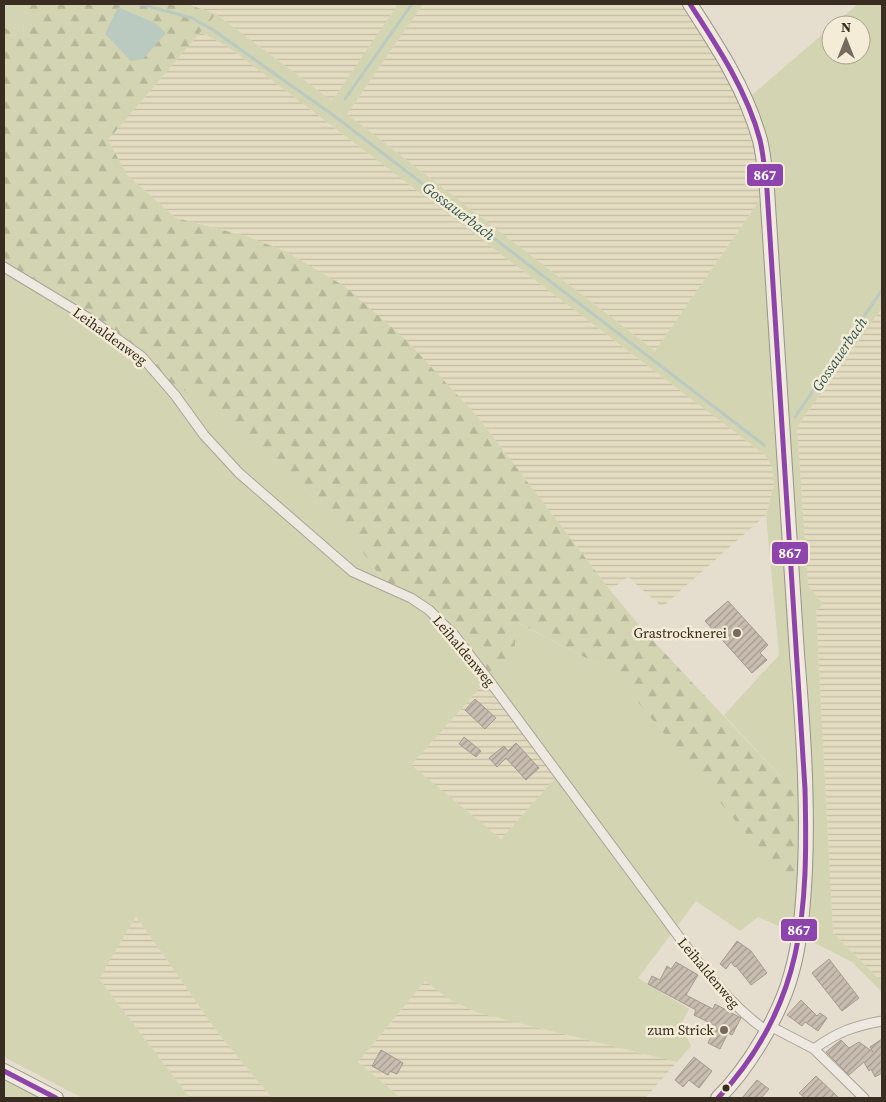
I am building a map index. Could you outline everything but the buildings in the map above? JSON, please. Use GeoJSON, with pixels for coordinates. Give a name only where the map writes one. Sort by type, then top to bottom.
{"type":"FeatureCollection","features":[{"type":"Feature","properties":{"kind":"main road"},"geometry":{"type":"LineString","coordinates":[[690,4],[722,53],[746,100],[760,142],[767,190],[807,797],[804,894],[798,942],[786,991],[768,1029],[738,1074],[718,1098]]}},
{"type":"Feature","properties":{"kind":"main road"},"geometry":{"type":"LineString","coordinates":[[4,1071],[56,1098]]}},
{"type":"Feature","properties":{"kind":"street","name":"Leihaldenweg"},"geometry":{"type":"LineString","coordinates":[[4,267],[90,319],[142,357],[175,394],[204,435],[239,473],[353,572],[411,598],[429,610],[455,636],[488,679],[712,980],[738,1009],[768,1029],[814,1049],[864,1098]]}},
{"type":"Feature","properties":{"kind":"street"},"geometry":{"type":"LineString","coordinates":[[814,1049],[828,1038],[840,1032],[882,1021]]}},
{"type":"Feature","properties":{"kind":"shaded area"},"geometry":{"type":"Polygon","coordinates":[[[187,4],[399,4],[332,101],[216,14],[187,4]]]}},
{"type":"Feature","properties":{"kind":"shaded area"},"geometry":{"type":"Polygon","coordinates":[[[423,4],[690,4],[746,100],[767,190],[655,351],[347,114],[423,4]]]}},
{"type":"Feature","properties":{"kind":"shaded area"},"geometry":{"type":"Polygon","coordinates":[[[118,7],[155,23],[166,33],[143,59],[131,61],[105,34],[118,7]]]}},
{"type":"Feature","properties":{"kind":"shaded area"},"geometry":{"type":"Polygon","coordinates":[[[200,32],[227,46],[765,455],[772,466],[774,486],[766,515],[662,607],[628,577],[610,590],[477,416],[404,338],[246,236],[176,218],[127,175],[108,140],[200,32]]]}},
{"type":"Feature","properties":{"kind":"shaded area"},"geometry":{"type":"Polygon","coordinates":[[[882,308],[882,982],[833,933],[816,611],[823,604],[808,586],[797,427],[882,308]]]}},
{"type":"Feature","properties":{"kind":"shaded area"},"geometry":{"type":"Polygon","coordinates":[[[488,679],[558,775],[501,839],[410,765],[488,679]]]}},
{"type":"Feature","properties":{"kind":"shaded area"},"geometry":{"type":"Polygon","coordinates":[[[136,916],[218,1033],[272,1098],[190,1098],[99,979],[136,916]]]}},
{"type":"Feature","properties":{"kind":"shaded area"},"geometry":{"type":"Polygon","coordinates":[[[425,981],[452,1001],[479,1013],[677,1062],[645,1098],[401,1098],[358,1062],[425,981]]]}},
{"type":"Feature","properties":{"kind":"green space"},"geometry":{"type":"Polygon","coordinates":[[[4,4],[26,4],[23,41],[4,27],[4,4]]]}},
{"type":"Feature","properties":{"kind":"green space"},"geometry":{"type":"Polygon","coordinates":[[[26,4],[187,4],[216,14],[108,140],[127,175],[176,218],[246,236],[287,252],[344,286],[404,338],[477,416],[610,590],[644,631],[793,790],[807,797],[803,903],[613,672],[517,622],[515,650],[511,662],[499,673],[488,679],[429,610],[389,588],[364,554],[295,477],[227,426],[192,387],[175,395],[142,357],[4,267],[4,27],[23,41],[26,4]]]}},
{"type":"Feature","properties":{"kind":"green space"},"geometry":{"type":"Polygon","coordinates":[[[398,4],[423,4],[347,114],[655,351],[767,190],[746,100],[821,36],[821,65],[871,65],[871,15],[845,15],[858,4],[882,4],[882,308],[797,427],[808,586],[823,604],[816,611],[833,933],[882,982],[882,992],[852,962],[799,935],[758,917],[740,931],[696,901],[638,978],[689,1009],[681,1024],[691,1046],[677,1062],[479,1013],[452,1001],[425,981],[358,1062],[401,1098],[272,1098],[218,1033],[136,916],[99,979],[190,1098],[82,1098],[4,1057],[4,267],[192,387],[227,426],[295,477],[364,554],[389,588],[516,622],[613,672],[803,902],[807,797],[793,790],[724,715],[779,655],[766,515],[774,485],[772,466],[765,455],[227,46],[200,32],[216,14],[332,101],[398,4]],[[488,679],[411,765],[501,839],[558,775],[488,679]]]}},
{"type":"Feature","properties":{"kind":"green space"},"geometry":{"type":"Polygon","coordinates":[[[4,1071],[57,1098],[4,1098],[4,1071]]]}},
{"type":"Feature","properties":{"kind":"waterway","name":"Gossauerbach"},"geometry":{"type":"LineString","coordinates":[[140,4],[192,18],[213,30],[333,115],[764,445]]}},
{"type":"Feature","properties":{"kind":"waterway"},"geometry":{"type":"LineString","coordinates":[[345,99],[412,4]]}},
{"type":"Feature","properties":{"kind":"waterway","name":"Gossauerbach"},"geometry":{"type":"LineString","coordinates":[[795,417],[882,290]]}},
{"type":"Feature","properties":{"kind":"transit line","name":"867"},"geometry":{"type":"LineString","coordinates":[[690,4],[740,87],[760,140],[763,159],[767,190],[805,789],[806,833],[802,915],[795,954],[785,991],[769,1027],[747,1063],[718,1098]]}},
{"type":"Feature","properties":{"kind":"transit line","name":"867"},"geometry":{"type":"LineString","coordinates":[[4,1071],[56,1098]]}},
{"type":"Feature","properties":{"kind":"place","name":"Grastrocknerei"},"geometry":{"type":"Point","coordinates":[737,633]}},
{"type":"Feature","properties":{"kind":"place","name":"zum Strick"},"geometry":{"type":"Point","coordinates":[724,1030]}}]}
